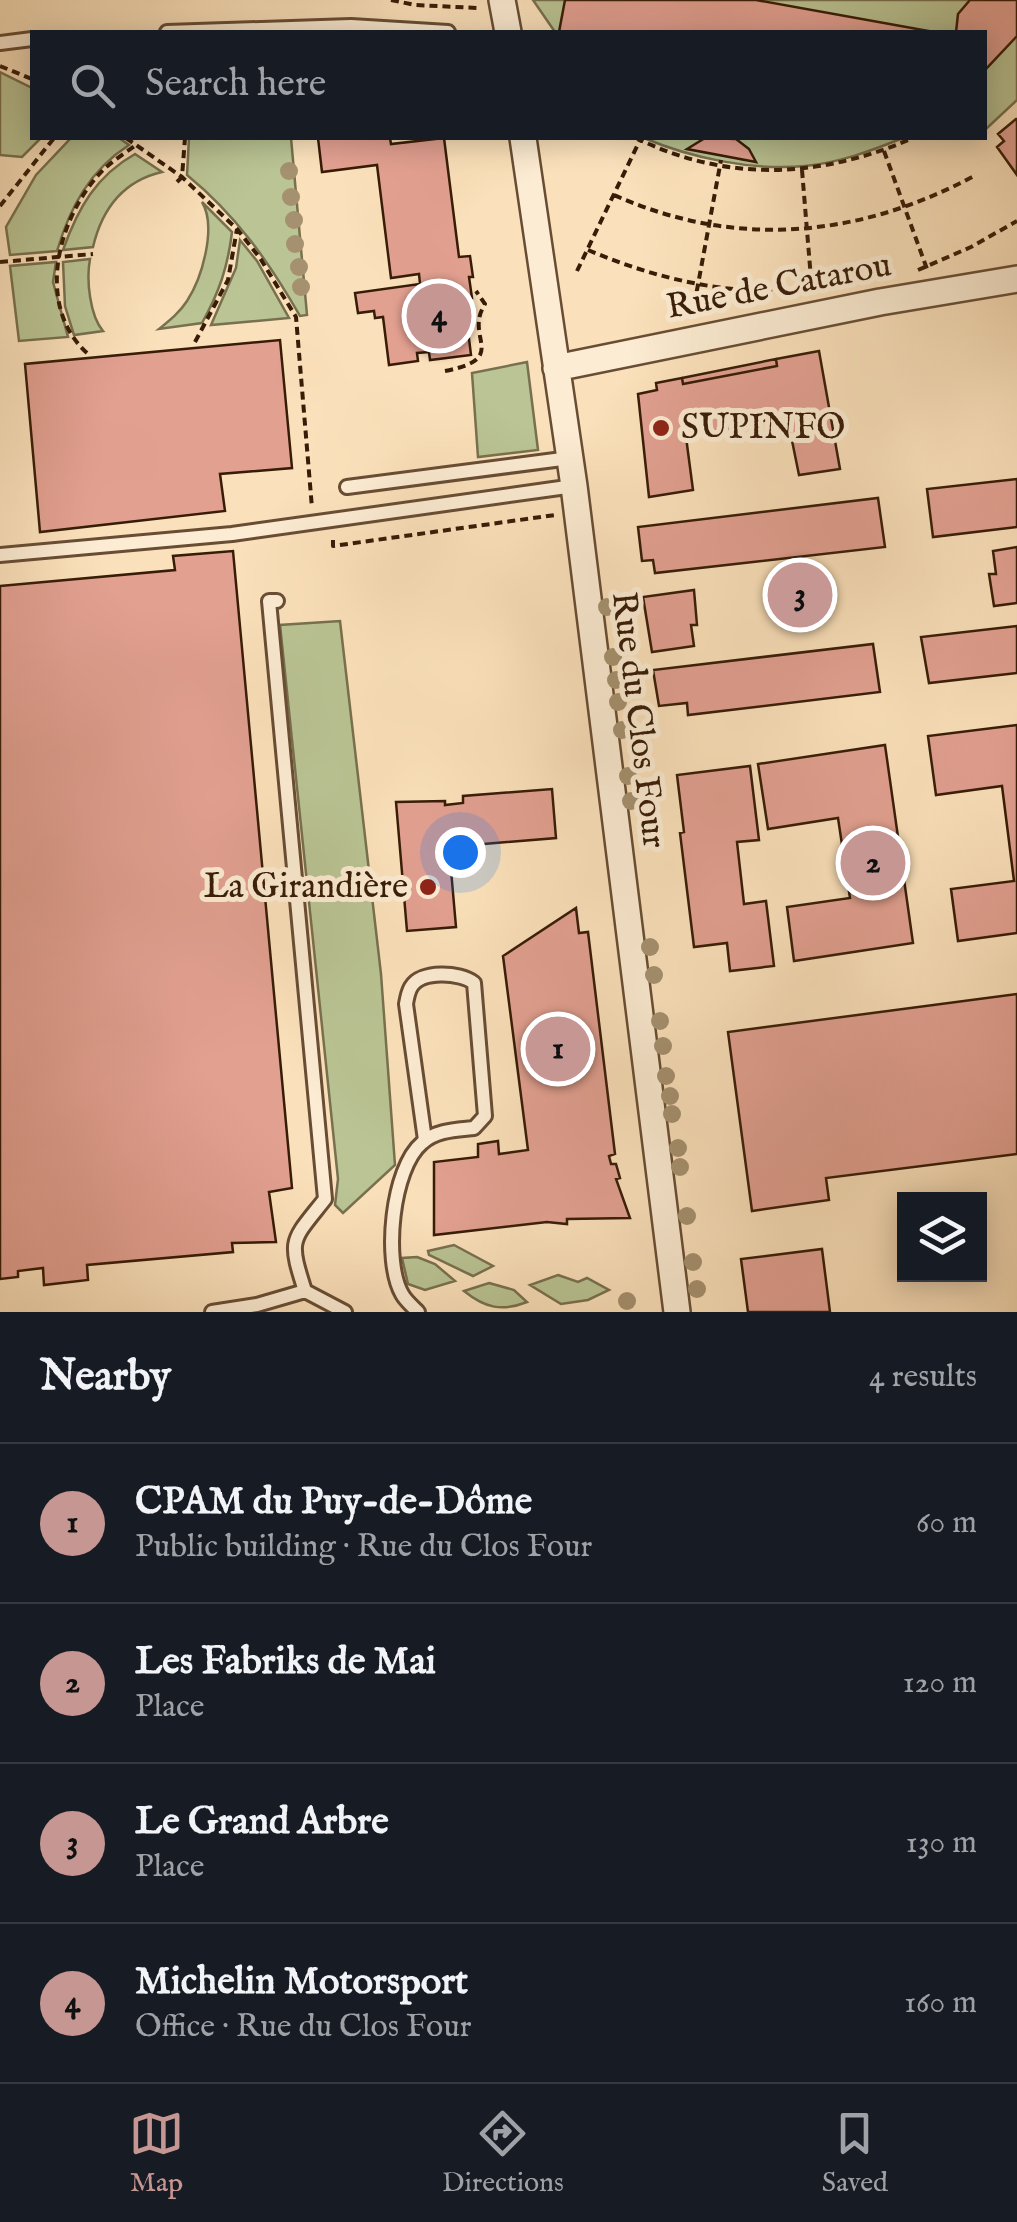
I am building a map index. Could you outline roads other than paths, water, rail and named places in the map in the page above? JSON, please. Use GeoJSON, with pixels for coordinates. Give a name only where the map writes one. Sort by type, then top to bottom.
{"type":"FeatureCollection","features":[{"type":"Feature","properties":{"kind":"street","name":"Rue du Clos Four"},"geometry":{"type":"LineString","coordinates":[[523,140],[574,486],[677,1312]]}},
{"type":"Feature","properties":{"kind":"street","name":"Rue de Catarou"},"geometry":{"type":"LineString","coordinates":[[556,368],[687,341],[813,303],[935,292],[1017,279]]}},
{"type":"Feature","properties":{"kind":"lane"},"geometry":{"type":"LineString","coordinates":[[229,30],[351,26],[416,30]]}},
{"type":"Feature","properties":{"kind":"lane"},"geometry":{"type":"LineString","coordinates":[[0,43],[30,39]]}},
{"type":"Feature","properties":{"kind":"lane"},"geometry":{"type":"LineString","coordinates":[[347,487],[570,458]]}},
{"type":"Feature","properties":{"kind":"lane"},"geometry":{"type":"LineString","coordinates":[[0,555],[232,534],[574,486]]}},
{"type":"Feature","properties":{"kind":"lane"},"geometry":{"type":"LineString","coordinates":[[277,601],[269,601],[325,1199],[295,1236],[292,1251],[305,1292]]}},
{"type":"Feature","properties":{"kind":"lane"},"geometry":{"type":"LineString","coordinates":[[418,1312],[401,1294],[394,1260],[392,1217],[407,1163],[425,1140],[441,1132],[474,1128],[485,1116],[474,983],[466,976],[420,979],[411,987],[406,1004],[425,1140]]}},
{"type":"Feature","properties":{"kind":"lane"},"geometry":{"type":"LineString","coordinates":[[212,1312],[256,1306],[305,1292],[345,1312]]}},
{"type":"Feature","properties":{"kind":"place","name":"Michelin Motorsport"},"geometry":{"type":"Point","coordinates":[439,316]}},
{"type":"Feature","properties":{"kind":"place","name":"SUPINFO"},"geometry":{"type":"Point","coordinates":[661,428]}},
{"type":"Feature","properties":{"kind":"place","name":"Le Grand Arbre"},"geometry":{"type":"Point","coordinates":[800,595]}},
{"type":"Feature","properties":{"kind":"place","name":"Les Fabriks de Mai"},"geometry":{"type":"Point","coordinates":[873,863]}},
{"type":"Feature","properties":{"kind":"place","name":"La Girandière"},"geometry":{"type":"Point","coordinates":[428,887]}},
{"type":"Feature","properties":{"kind":"place","name":"CPAM du Puy-de-Dôme"},"geometry":{"type":"Point","coordinates":[558,1049]}}]}
